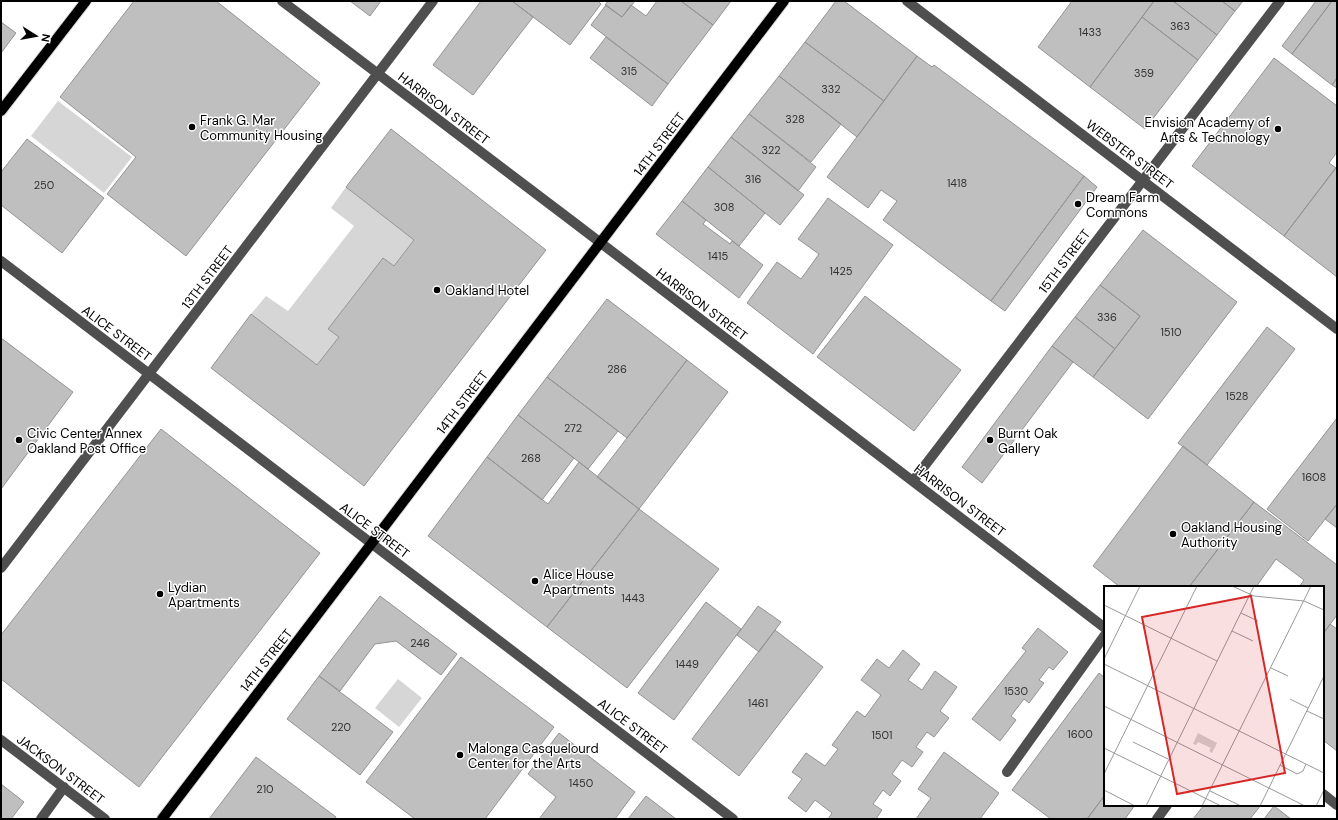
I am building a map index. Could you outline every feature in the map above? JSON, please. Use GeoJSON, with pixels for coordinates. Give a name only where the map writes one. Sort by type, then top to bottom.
{"type":"FeatureCollection","features":[{"type":"Feature","properties":{"kind":"main road"},"geometry":{"type":"LineString","coordinates":[[1,111],[86,1]]}},
{"type":"Feature","properties":{"kind":"main road","name":"14TH STREET"},"geometry":{"type":"LineString","coordinates":[[162,819],[784,1]]}},
{"type":"Feature","properties":{"kind":"street","name":"HARRISON STREET"},"geometry":{"type":"LineString","coordinates":[[282,1],[1104,627]]}},
{"type":"Feature","properties":{"kind":"street","name":"13TH STREET"},"geometry":{"type":"LineString","coordinates":[[1,568],[433,1]]}},
{"type":"Feature","properties":{"kind":"street","name":"WEBSTER STREET"},"geometry":{"type":"LineString","coordinates":[[907,1],[1337,329]]}},
{"type":"Feature","properties":{"kind":"street","name":"15TH STREET"},"geometry":{"type":"LineString","coordinates":[[914,481],[1142,180],[1280,1]]}},
{"type":"Feature","properties":{"kind":"street","name":"ALICE STREET"},"geometry":{"type":"LineString","coordinates":[[1,261],[733,819]]}},
{"type":"Feature","properties":{"kind":"street"},"geometry":{"type":"LineString","coordinates":[[1007,772],[1104,636]]}},
{"type":"Feature","properties":{"kind":"street","name":"JACKSON STREET"},"geometry":{"type":"LineString","coordinates":[[1,740],[105,819]]}},
{"type":"Feature","properties":{"kind":"street"},"geometry":{"type":"LineString","coordinates":[[41,819],[64,788]]}},
{"type":"Feature","properties":{"kind":"street"},"geometry":{"type":"LineString","coordinates":[[1324,795],[1337,805]]}},
{"type":"Feature","properties":{"kind":"street"},"geometry":{"type":"LineString","coordinates":[[1157,819],[1166,806]]}},
{"type":"Feature","properties":{"kind":"shaded area"},"geometry":{"type":"Polygon","coordinates":[[[58,101],[132,157],[104,193],[31,136],[58,101]]]}},
{"type":"Feature","properties":{"kind":"shaded area"},"geometry":{"type":"Polygon","coordinates":[[[346,187],[414,240],[394,266],[383,258],[328,329],[339,337],[317,365],[251,314],[266,296],[288,311],[354,226],[331,208],[346,187]]]}},
{"type":"Feature","properties":{"kind":"shaded area"},"geometry":{"type":"Polygon","coordinates":[[[398,679],[422,698],[399,727],[375,708],[398,679]]]}},
{"type":"Feature","properties":{"kind":"building","name":"Frank G. Mar Community Housing"},"geometry":{"type":"Polygon","coordinates":[[[134,1],[216,1],[320,83],[186,256],[107,194],[136,157],[60,97],[134,1]]]}},
{"type":"Feature","properties":{"kind":"building"},"geometry":{"type":"Polygon","coordinates":[[[350,1],[381,1],[370,16],[350,1]]]}},
{"type":"Feature","properties":{"kind":"building"},"geometry":{"type":"Polygon","coordinates":[[[481,1],[512,1],[533,17],[473,95],[433,65],[481,1]]]}},
{"type":"Feature","properties":{"kind":"building"},"geometry":{"type":"Polygon","coordinates":[[[512,1],[598,1],[601,4],[570,45],[512,1]]]}},
{"type":"Feature","properties":{"kind":"building"},"geometry":{"type":"Polygon","coordinates":[[[608,1],[635,1],[622,17],[605,5],[608,1]]]}},
{"type":"Feature","properties":{"kind":"building"},"geometry":{"type":"Polygon","coordinates":[[[657,1],[681,1],[713,25],[668,84],[591,25],[606,5],[622,17],[631,5],[646,16],[657,1]]]}},
{"type":"Feature","properties":{"kind":"building"},"geometry":{"type":"Polygon","coordinates":[[[681,1],[731,1],[713,25],[681,1]]]}},
{"type":"Feature","properties":{"kind":"building"},"geometry":{"type":"Polygon","coordinates":[[[836,1],[844,1],[917,56],[884,101],[805,42],[836,1]]]}},
{"type":"Feature","properties":{"kind":"building"},"geometry":{"type":"Polygon","coordinates":[[[1072,1],[1154,1],[1090,87],[1038,47],[1072,1]]]}},
{"type":"Feature","properties":{"kind":"building"},"geometry":{"type":"Polygon","coordinates":[[[1154,1],[1173,1],[1217,35],[1198,60],[1142,17],[1154,1]]]}},
{"type":"Feature","properties":{"kind":"building"},"geometry":{"type":"Polygon","coordinates":[[[1173,1],[1222,1],[1235,11],[1217,35],[1173,1]]]}},
{"type":"Feature","properties":{"kind":"building"},"geometry":{"type":"Polygon","coordinates":[[[1222,1],[1243,1],[1235,11],[1222,1]]]}},
{"type":"Feature","properties":{"kind":"building"},"geometry":{"type":"Polygon","coordinates":[[[1316,1],[1332,1],[1292,54],[1282,46],[1316,1]]]}},
{"type":"Feature","properties":{"kind":"building"},"geometry":{"type":"Polygon","coordinates":[[[1332,1],[1337,1],[1337,78],[1332,85],[1292,54],[1332,1]]]}},
{"type":"Feature","properties":{"kind":"building"},"geometry":{"type":"Polygon","coordinates":[[[1142,17],[1198,60],[1145,129],[1090,87],[1142,17]]]}},
{"type":"Feature","properties":{"kind":"building"},"geometry":{"type":"Polygon","coordinates":[[[1,22],[16,33],[1,53],[1,22]]]}},
{"type":"Feature","properties":{"kind":"building"},"geometry":{"type":"Polygon","coordinates":[[[606,37],[668,84],[652,106],[590,58],[606,37]]]}},
{"type":"Feature","properties":{"kind":"building"},"geometry":{"type":"Polygon","coordinates":[[[805,42],[884,101],[857,137],[779,76],[805,42]]]}},
{"type":"Feature","properties":{"kind":"building"},"geometry":{"type":"Polygon","coordinates":[[[917,56],[932,67],[934,65],[1084,176],[991,301],[883,220],[897,201],[881,190],[868,208],[827,177],[917,56]]]}},
{"type":"Feature","properties":{"kind":"building","name":"Envision Academy of Arts & Technology"},"geometry":{"type":"Polygon","coordinates":[[[1274,58],[1337,106],[1337,152],[1329,163],[1336,168],[1284,236],[1192,166],[1274,58]]]}},
{"type":"Feature","properties":{"kind":"building"},"geometry":{"type":"Polygon","coordinates":[[[779,76],[841,124],[811,162],[749,114],[779,76]]]}},
{"type":"Feature","properties":{"kind":"building"},"geometry":{"type":"Polygon","coordinates":[[[1337,78],[1337,88],[1332,85],[1337,78]]]}},
{"type":"Feature","properties":{"kind":"building"},"geometry":{"type":"Polygon","coordinates":[[[749,114],[816,167],[798,191],[731,137],[749,114]]]}},
{"type":"Feature","properties":{"kind":"building","name":"Oakland Hotel"},"geometry":{"type":"Polygon","coordinates":[[[391,129],[546,250],[364,486],[211,368],[251,314],[317,365],[339,337],[328,329],[383,258],[394,266],[414,240],[346,187],[391,129]]]}},
{"type":"Feature","properties":{"kind":"building"},"geometry":{"type":"Polygon","coordinates":[[[731,137],[804,195],[780,225],[708,167],[731,137]]]}},
{"type":"Feature","properties":{"kind":"building"},"geometry":{"type":"Polygon","coordinates":[[[27,139],[104,198],[62,253],[1,205],[1,172],[27,139]]]}},
{"type":"Feature","properties":{"kind":"building"},"geometry":{"type":"Polygon","coordinates":[[[1337,166],[1337,277],[1284,236],[1337,166]]]}},
{"type":"Feature","properties":{"kind":"building"},"geometry":{"type":"Polygon","coordinates":[[[708,167],[765,213],[739,246],[682,201],[708,167]]]}},
{"type":"Feature","properties":{"kind":"building"},"geometry":{"type":"Polygon","coordinates":[[[1084,176],[1097,187],[1005,311],[991,301],[1084,176]]]}},
{"type":"Feature","properties":{"kind":"building"},"geometry":{"type":"Polygon","coordinates":[[[828,198],[893,245],[813,354],[747,303],[777,262],[801,279],[819,254],[798,239],[828,198]]]}},
{"type":"Feature","properties":{"kind":"building"},"geometry":{"type":"Polygon","coordinates":[[[682,201],[706,220],[703,224],[730,244],[732,241],[763,265],[739,298],[656,234],[682,201]]]}},
{"type":"Feature","properties":{"kind":"building"},"geometry":{"type":"Polygon","coordinates":[[[1143,230],[1237,302],[1148,419],[1093,377],[1140,316],[1100,285],[1143,230]]]}},
{"type":"Feature","properties":{"kind":"building"},"geometry":{"type":"Polygon","coordinates":[[[1100,285],[1140,316],[1115,349],[1075,317],[1100,285]]]}},
{"type":"Feature","properties":{"kind":"building"},"geometry":{"type":"Polygon","coordinates":[[[865,296],[961,370],[914,431],[817,357],[865,296]]]}},
{"type":"Feature","properties":{"kind":"building"},"geometry":{"type":"Polygon","coordinates":[[[607,299],[687,360],[627,438],[547,377],[607,299]]]}},
{"type":"Feature","properties":{"kind":"building"},"geometry":{"type":"Polygon","coordinates":[[[1075,317],[1115,349],[1093,377],[1052,346],[1075,317]]]}},
{"type":"Feature","properties":{"kind":"building"},"geometry":{"type":"Polygon","coordinates":[[[1267,327],[1295,349],[1207,465],[1178,443],[1267,327]]]}},
{"type":"Feature","properties":{"kind":"building","name":"Civic Center Annex Oakland Post Office"},"geometry":{"type":"Polygon","coordinates":[[[1,338],[73,392],[1,489],[1,338]]]}},
{"type":"Feature","properties":{"kind":"building"},"geometry":{"type":"Polygon","coordinates":[[[1052,346],[1073,362],[982,483],[962,467],[1052,346]]]}},
{"type":"Feature","properties":{"kind":"building"},"geometry":{"type":"Polygon","coordinates":[[[687,360],[728,392],[639,509],[597,477],[687,360]]]}},
{"type":"Feature","properties":{"kind":"building"},"geometry":{"type":"Polygon","coordinates":[[[547,377],[618,431],[588,469],[518,415],[547,377]]]}},
{"type":"Feature","properties":{"kind":"building"},"geometry":{"type":"Polygon","coordinates":[[[518,415],[574,458],[542,500],[487,457],[518,415]]]}},
{"type":"Feature","properties":{"kind":"building"},"geometry":{"type":"Polygon","coordinates":[[[1337,418],[1337,504],[1308,541],[1267,509],[1337,418]]]}},
{"type":"Feature","properties":{"kind":"building","name":"Lydian Apartments"},"geometry":{"type":"Polygon","coordinates":[[[161,429],[320,553],[139,787],[1,679],[1,635],[161,429]]]}},
{"type":"Feature","properties":{"kind":"building","name":"Oakland Housing Authority"},"geometry":{"type":"Polygon","coordinates":[[[1183,446],[1254,502],[1190,586],[1119,586],[1093,566],[1183,446]]]}},
{"type":"Feature","properties":{"kind":"building","name":"Alice House Apartments"},"geometry":{"type":"Polygon","coordinates":[[[487,457],[548,504],[579,462],[639,509],[547,627],[428,536],[487,457]]]}},
{"type":"Feature","properties":{"kind":"building"},"geometry":{"type":"Polygon","coordinates":[[[1254,502],[1337,565],[1337,615],[1324,633],[1324,586],[1300,586],[1304,580],[1276,559],[1257,586],[1190,586],[1254,502]]]}},
{"type":"Feature","properties":{"kind":"building"},"geometry":{"type":"Polygon","coordinates":[[[1337,504],[1337,528],[1325,519],[1337,504]]]}},
{"type":"Feature","properties":{"kind":"building"},"geometry":{"type":"Polygon","coordinates":[[[639,509],[719,569],[627,688],[547,627],[639,509]]]}},
{"type":"Feature","properties":{"kind":"building"},"geometry":{"type":"Polygon","coordinates":[[[380,596],[457,654],[441,675],[396,641],[375,644],[340,691],[319,676],[380,596]]]}},
{"type":"Feature","properties":{"kind":"building"},"geometry":{"type":"Polygon","coordinates":[[[706,602],[741,629],[674,720],[638,693],[706,602]]]}},
{"type":"Feature","properties":{"kind":"building"},"geometry":{"type":"Polygon","coordinates":[[[758,606],[781,622],[759,652],[737,635],[758,606]]]}},
{"type":"Feature","properties":{"kind":"building"},"geometry":{"type":"Polygon","coordinates":[[[1330,624],[1337,629],[1337,751],[1324,741],[1324,633],[1330,624]]]}},
{"type":"Feature","properties":{"kind":"building"},"geometry":{"type":"Polygon","coordinates":[[[1038,628],[1068,652],[1053,670],[1049,667],[1039,680],[1044,683],[1029,703],[1024,699],[1011,716],[1016,720],[1000,741],[972,719],[1026,651],[1022,648],[1038,628]]]}},
{"type":"Feature","properties":{"kind":"building"},"geometry":{"type":"Polygon","coordinates":[[[775,630],[823,667],[739,776],[692,739],[775,630]]]}},
{"type":"Feature","properties":{"kind":"building"},"geometry":{"type":"Polygon","coordinates":[[[903,650],[920,664],[908,680],[922,690],[935,671],[957,687],[940,711],[949,718],[934,737],[927,732],[916,747],[923,752],[912,767],[902,760],[892,774],[901,781],[890,796],[883,790],[873,804],[882,810],[876,819],[828,819],[832,813],[815,800],[806,812],[788,798],[802,779],[792,772],[806,753],[825,766],[838,749],[832,745],[857,711],[865,717],[881,695],[861,680],[877,659],[889,668],[903,650]]]}},
{"type":"Feature","properties":{"kind":"building","name":"Malonga Casquelourd Center for the Arts"},"geometry":{"type":"Polygon","coordinates":[[[461,657],[554,727],[485,819],[415,819],[366,782],[461,657]]]}},
{"type":"Feature","properties":{"kind":"building"},"geometry":{"type":"Polygon","coordinates":[[[1099,673],[1104,677],[1104,796],[1087,819],[1051,819],[1012,790],[1099,673]]]}},
{"type":"Feature","properties":{"kind":"building"},"geometry":{"type":"Polygon","coordinates":[[[319,676],[393,732],[360,775],[287,719],[319,676]]]}},
{"type":"Feature","properties":{"kind":"building"},"geometry":{"type":"Polygon","coordinates":[[[559,733],[635,792],[615,819],[539,819],[556,797],[528,774],[559,733]]]}},
{"type":"Feature","properties":{"kind":"building"},"geometry":{"type":"Polygon","coordinates":[[[944,752],[999,793],[980,819],[916,819],[931,798],[918,789],[944,752]]]}},
{"type":"Feature","properties":{"kind":"building"},"geometry":{"type":"Polygon","coordinates":[[[256,757],[336,817],[335,819],[209,819],[256,757]]]}},
{"type":"Feature","properties":{"kind":"building"},"geometry":{"type":"Polygon","coordinates":[[[1,784],[24,802],[11,819],[1,819],[1,784]]]}},
{"type":"Feature","properties":{"kind":"building"},"geometry":{"type":"Polygon","coordinates":[[[646,796],[676,819],[628,819],[646,796]]]}},
{"type":"Feature","properties":{"kind":"building"},"geometry":{"type":"Polygon","coordinates":[[[1104,796],[1104,806],[1134,806],[1125,819],[1087,819],[1104,796]]]}},
{"type":"Feature","properties":{"kind":"building"},"geometry":{"type":"Polygon","coordinates":[[[1203,806],[1260,806],[1250,819],[1193,819],[1203,806]]]}},
{"type":"Feature","properties":{"kind":"building"},"geometry":{"type":"Polygon","coordinates":[[[1274,806],[1291,819],[1264,819],[1274,806]]]}},
{"type":"Feature","properties":{"kind":"place","name":"Frank G. Mar Community Housing"},"geometry":{"type":"Point","coordinates":[192,127]}},
{"type":"Feature","properties":{"kind":"place","name":"Envision Academy of Arts & Technology"},"geometry":{"type":"Point","coordinates":[1278,129]}},
{"type":"Feature","properties":{"kind":"place","name":"Dream Farm Commons"},"geometry":{"type":"Point","coordinates":[1078,204]}},
{"type":"Feature","properties":{"kind":"place","name":"Oakland Hotel"},"geometry":{"type":"Point","coordinates":[437,290]}},
{"type":"Feature","properties":{"kind":"place","name":"Civic Center Annex Oakland Post Office"},"geometry":{"type":"Point","coordinates":[19,440]}},
{"type":"Feature","properties":{"kind":"place","name":"Burnt Oak Gallery"},"geometry":{"type":"Point","coordinates":[990,440]}},
{"type":"Feature","properties":{"kind":"place","name":"Oakland Housing Authority"},"geometry":{"type":"Point","coordinates":[1173,534]}},
{"type":"Feature","properties":{"kind":"place","name":"Alice House Apartments"},"geometry":{"type":"Point","coordinates":[535,581]}},
{"type":"Feature","properties":{"kind":"place","name":"Lydian Apartments"},"geometry":{"type":"Point","coordinates":[160,594]}},
{"type":"Feature","properties":{"kind":"place","name":"Malonga Casquelourd Center for the Arts"},"geometry":{"type":"Point","coordinates":[460,755]}}]}
